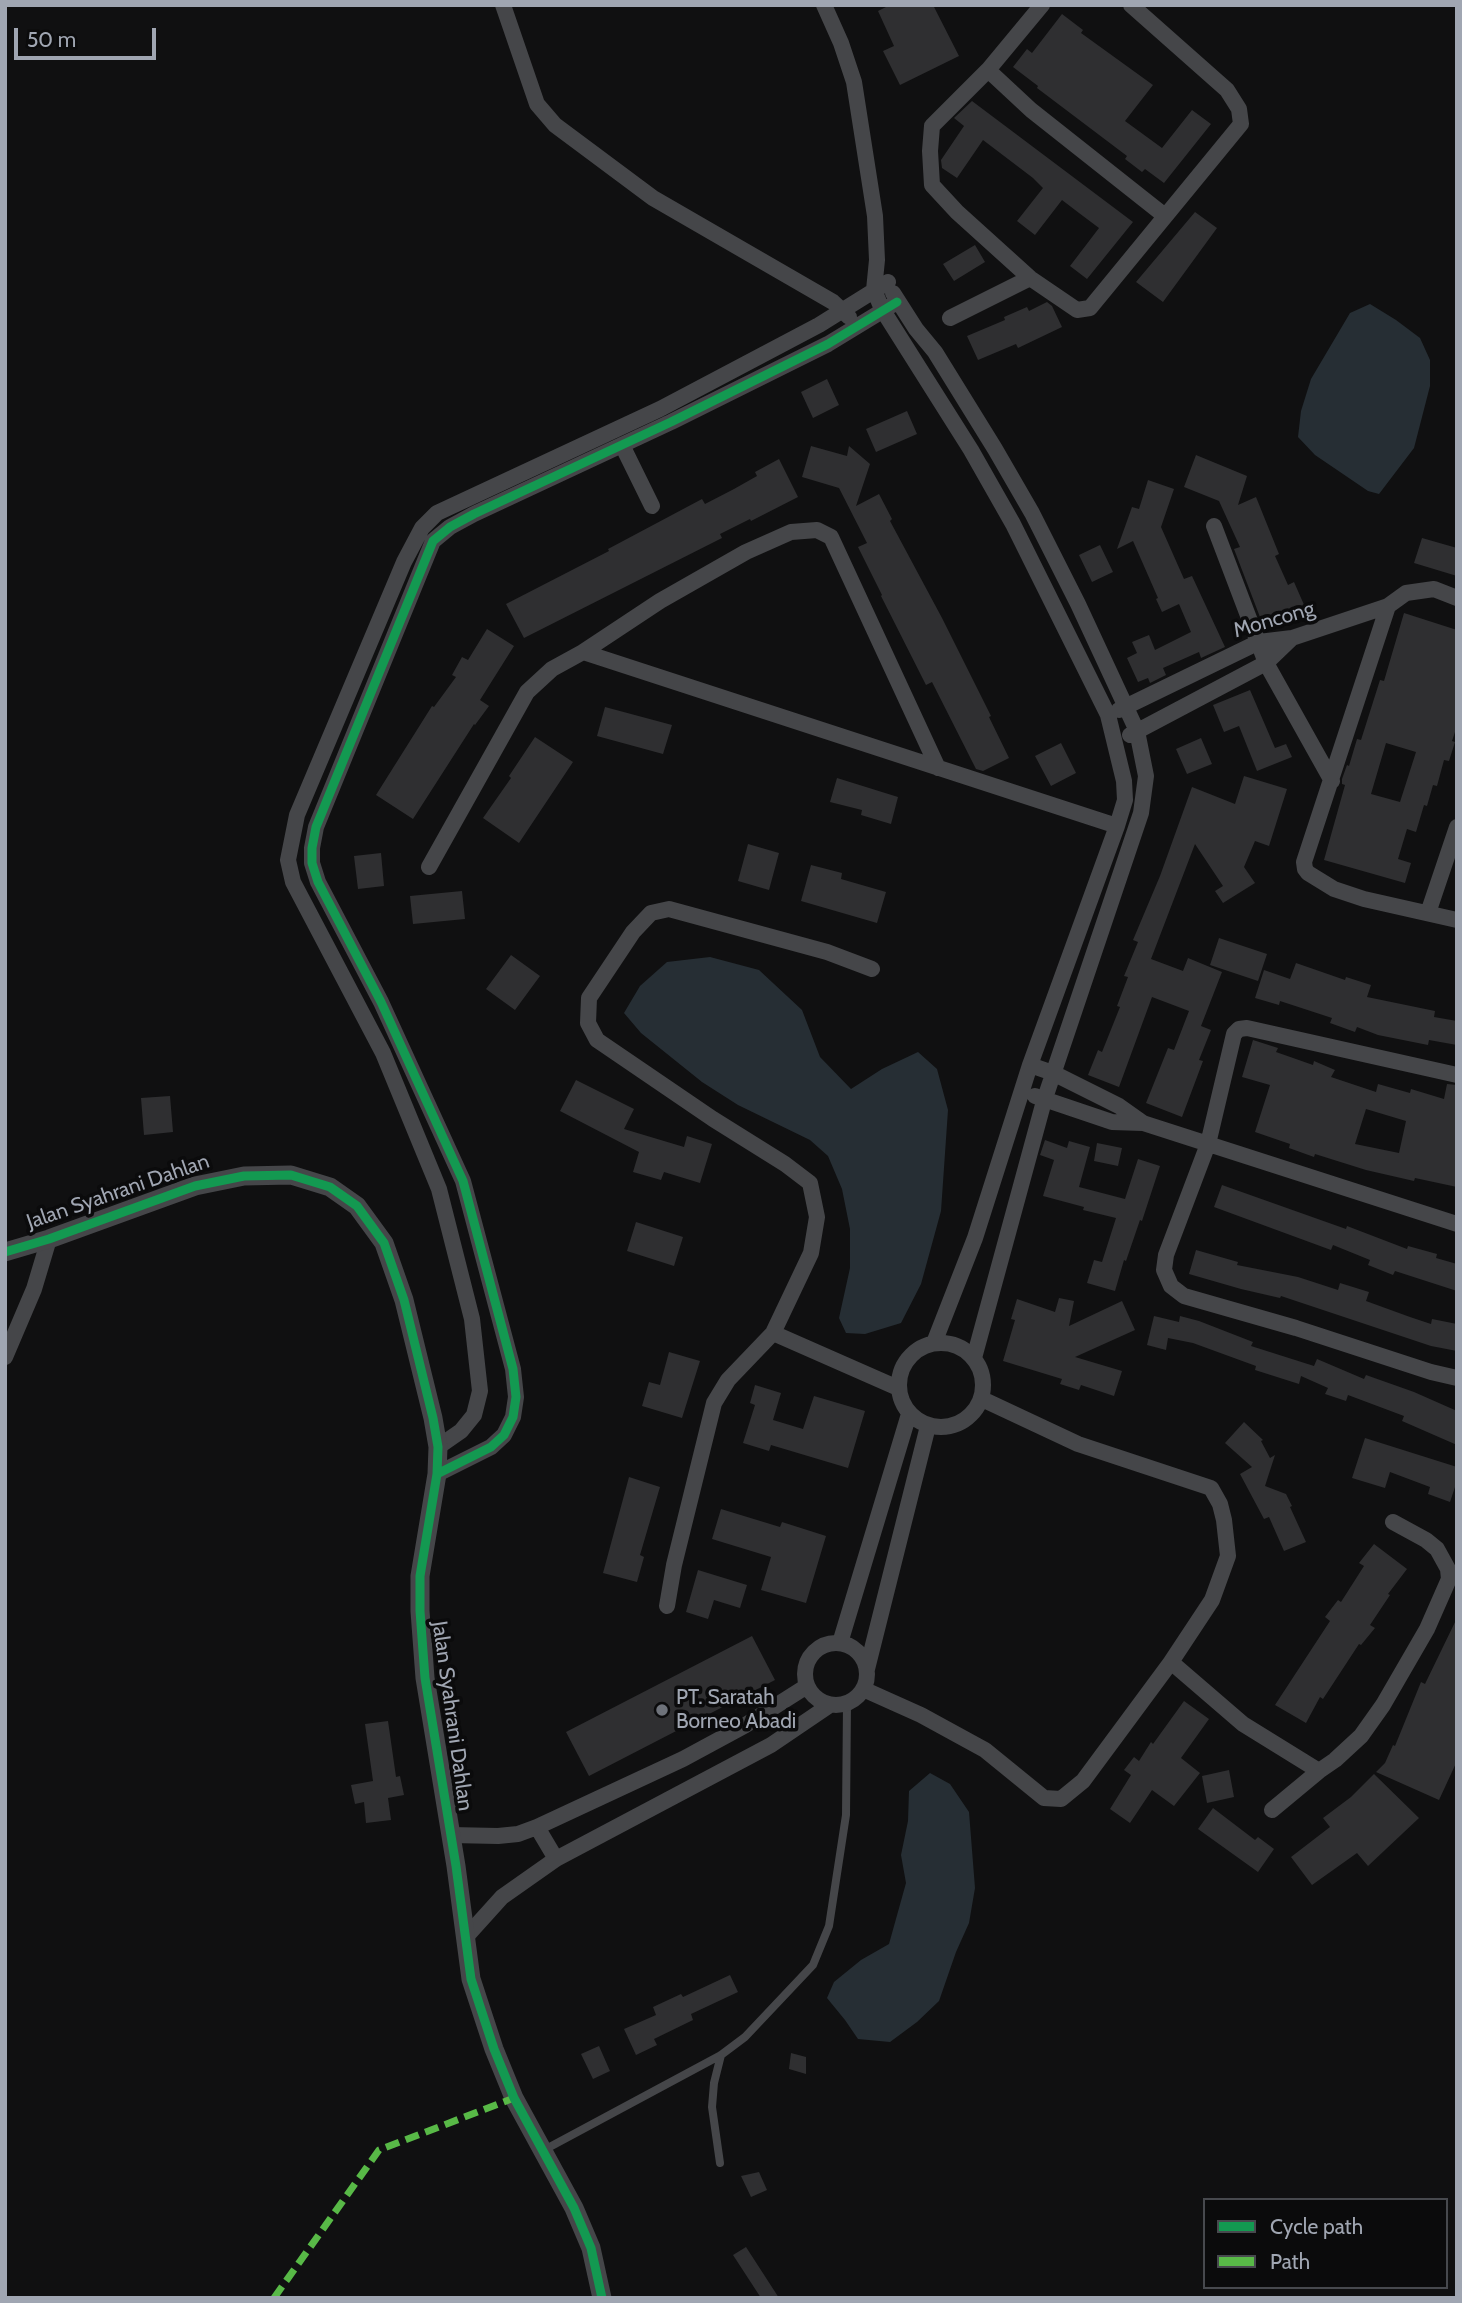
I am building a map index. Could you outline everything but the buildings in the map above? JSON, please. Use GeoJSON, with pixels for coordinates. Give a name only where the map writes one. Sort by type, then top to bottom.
{"type":"FeatureCollection","features":[{"type":"Feature","properties":{"kind":"street"},"geometry":{"type":"LineString","coordinates":[[503,5],[537,104],[555,125],[653,198],[833,302],[857,326]]}},
{"type":"Feature","properties":{"kind":"street"},"geometry":{"type":"LineString","coordinates":[[824,5],[855,82],[875,216],[877,260],[874,290],[882,309],[971,450],[1013,524],[1108,715],[1124,781],[1125,800],[1117,826],[1030,1065],[975,1238],[934,1343]]}},
{"type":"Feature","properties":{"kind":"street"},"geometry":{"type":"LineString","coordinates":[[1042,5],[988,70],[932,126],[932,185],[957,212],[1030,278],[1077,310],[1090,308],[1241,124],[1239,109],[1227,90],[1131,5]]}},
{"type":"Feature","properties":{"kind":"street"},"geometry":{"type":"LineString","coordinates":[[988,70],[1031,110],[1165,216]]}},
{"type":"Feature","properties":{"kind":"street"},"geometry":{"type":"LineString","coordinates":[[877,260],[897,302],[935,352],[1008,470],[1078,604],[1137,732],[1146,776],[1141,814],[1044,1101],[974,1358]]}},
{"type":"Feature","properties":{"kind":"street"},"geometry":{"type":"LineString","coordinates":[[950,318],[1030,278]]}},
{"type":"Feature","properties":{"kind":"street"},"geometry":{"type":"LineString","coordinates":[[438,1447],[461,1432],[474,1415],[480,1391],[472,1319],[439,1189],[383,1054],[293,882],[288,860],[297,815],[404,562],[422,528],[437,513],[660,409],[819,325],[888,282]]}},
{"type":"Feature","properties":{"kind":"street"},"geometry":{"type":"LineString","coordinates":[[437,1474],[491,1447],[504,1435],[513,1417],[516,1396],[513,1369],[463,1181],[381,1002],[318,882],[312,863],[316,827],[433,541],[450,527],[474,514],[828,344],[897,302]]}},
{"type":"Feature","properties":{"kind":"street"},"geometry":{"type":"LineString","coordinates":[[622,445],[652,506]]}},
{"type":"Feature","properties":{"kind":"street"},"geometry":{"type":"LineString","coordinates":[[1214,526],[1266,663],[1332,781]]}},
{"type":"Feature","properties":{"kind":"street"},"geometry":{"type":"LineString","coordinates":[[429,867],[527,692],[552,669],[583,652],[660,601],[746,552],[791,532],[817,530],[831,537],[937,768]]}},
{"type":"Feature","properties":{"kind":"street","name":"Moncong"},"geometry":{"type":"LineString","coordinates":[[1108,715],[1259,642],[1292,638],[1388,606],[1406,593],[1434,589],[1457,597]]}},
{"type":"Feature","properties":{"kind":"street"},"geometry":{"type":"LineString","coordinates":[[1388,606],[1304,862],[1308,873],[1334,889],[1457,920]]}},
{"type":"Feature","properties":{"kind":"street"},"geometry":{"type":"LineString","coordinates":[[1116,743],[1266,663],[1292,638]]}},
{"type":"Feature","properties":{"kind":"street"},"geometry":{"type":"LineString","coordinates":[[583,652],[1117,826]]}},
{"type":"Feature","properties":{"kind":"street"},"geometry":{"type":"LineString","coordinates":[[1427,913],[1457,827]]}},
{"type":"Feature","properties":{"kind":"street"},"geometry":{"type":"LineString","coordinates":[[667,1606],[674,1565],[714,1403],[728,1380],[773,1333],[811,1253],[817,1217],[810,1184],[785,1164],[597,1040],[588,1023],[589,999],[633,932],[650,913],[669,909],[827,952],[872,969]]}},
{"type":"Feature","properties":{"kind":"street"},"geometry":{"type":"LineString","coordinates":[[1457,1075],[1247,1028],[1239,1029],[1234,1034],[1208,1144],[1166,1255],[1164,1270],[1171,1286],[1184,1296],[1457,1378]]}},
{"type":"Feature","properties":{"kind":"street"},"geometry":{"type":"LineString","coordinates":[[1030,1065],[1053,1073],[1119,1106],[1143,1123]]}},
{"type":"Feature","properties":{"kind":"street"},"geometry":{"type":"LineString","coordinates":[[1023,1090],[1044,1101],[1112,1122],[1143,1123],[1457,1224]]}},
{"type":"Feature","properties":{"kind":"street","name":"Jalan Syahrani Dahlan"},"geometry":{"type":"LineString","coordinates":[[5,1252],[49,1239],[195,1186],[244,1176],[291,1175],[330,1187],[357,1206],[384,1243],[404,1300],[438,1447],[437,1474],[420,1576],[420,1611],[425,1678],[471,1979],[494,2049],[514,2098],[574,2208],[600,2279],[602,2298]]}},
{"type":"Feature","properties":{"kind":"street"},"geometry":{"type":"LineString","coordinates":[[5,1357],[34,1289],[49,1239]]}},
{"type":"Feature","properties":{"kind":"street"},"geometry":{"type":"LineString","coordinates":[[773,1333],[898,1388]]}},
{"type":"Feature","properties":{"kind":"street"},"geometry":{"type":"LineString","coordinates":[[475,1348],[505,1341]]}},
{"type":"Feature","properties":{"kind":"street"},"geometry":{"type":"LineString","coordinates":[[934,1343],[956,1345],[974,1358],[984,1378],[982,1399],[970,1418],[950,1427],[928,1426],[909,1414],[902,1404],[898,1388],[899,1376],[906,1361],[918,1349],[934,1343]]}},
{"type":"Feature","properties":{"kind":"street"},"geometry":{"type":"LineString","coordinates":[[863,1689],[921,1715],[985,1750],[1044,1798],[1061,1798],[1083,1781],[1171,1662],[1212,1600],[1228,1556],[1220,1504],[1211,1488],[1078,1444],[982,1399]]}},
{"type":"Feature","properties":{"kind":"street"},"geometry":{"type":"LineString","coordinates":[[840,1643],[909,1414]]}},
{"type":"Feature","properties":{"kind":"street"},"geometry":{"type":"LineString","coordinates":[[866,1669],[928,1426]]}},
{"type":"Feature","properties":{"kind":"street"},"geometry":{"type":"LineString","coordinates":[[1272,1810],[1361,1736],[1427,1629],[1449,1579],[1448,1569],[1437,1549],[1392,1522]]}},
{"type":"Feature","properties":{"kind":"street"},"geometry":{"type":"LineString","coordinates":[[840,1643],[856,1651],[863,1659],[867,1678],[863,1689],[854,1700],[846,1704],[830,1705],[816,1699],[804,1676],[810,1657],[817,1649],[840,1643]]}},
{"type":"Feature","properties":{"kind":"street"},"geometry":{"type":"LineString","coordinates":[[1171,1662],[1243,1724],[1319,1771]]}},
{"type":"Feature","properties":{"kind":"street"},"geometry":{"type":"LineString","coordinates":[[451,1835],[498,1836],[537,1828],[683,1759],[744,1726],[807,1686]]}},
{"type":"Feature","properties":{"kind":"street"},"geometry":{"type":"LineString","coordinates":[[465,1938],[502,1897],[556,1859],[771,1745],[830,1705]]}},
{"type":"Feature","properties":{"kind":"street"},"geometry":{"type":"LineString","coordinates":[[537,1828],[556,1859]]}},
{"type":"Feature","properties":{"kind":"lane"},"geometry":{"type":"LineString","coordinates":[[542,2151],[721,2055],[745,2037],[813,1965],[829,1926],[846,1815],[846,1704]]}},
{"type":"Feature","properties":{"kind":"lane"},"geometry":{"type":"LineString","coordinates":[[720,2163],[712,2107],[714,2083],[721,2055]]}},
{"type":"Feature","properties":{"kind":"shaded area"},"geometry":{"type":"Polygon","coordinates":[[[1370,304],[1420,338],[1430,360],[1430,386],[1414,448],[1379,494],[1368,491],[1315,455],[1298,437],[1301,411],[1311,379],[1350,313],[1370,304]]]}},
{"type":"Feature","properties":{"kind":"shaded area"},"geometry":{"type":"Polygon","coordinates":[[[710,957],[759,970],[802,1010],[820,1057],[851,1089],[882,1069],[918,1052],[937,1069],[948,1110],[941,1211],[921,1284],[901,1323],[865,1334],[846,1333],[839,1318],[850,1268],[850,1229],[842,1189],[828,1156],[810,1140],[738,1105],[702,1082],[641,1033],[624,1013],[640,986],[667,962],[710,957]]]}},
{"type":"Feature","properties":{"kind":"shaded area"},"geometry":{"type":"Polygon","coordinates":[[[930,1773],[950,1784],[969,1812],[975,1888],[969,1923],[939,2001],[890,2042],[858,2039],[827,1998],[834,1982],[861,1960],[889,1944],[906,1883],[901,1855],[908,1821],[909,1791],[930,1773]]]}},
{"type":"Feature","properties":{"kind":"marked path"},"geometry":{"type":"LineString","coordinates":[[274,2298],[379,2150],[514,2098]]}},
{"type":"Feature","properties":{"kind":"cycle path"},"geometry":{"type":"LineString","coordinates":[[437,1474],[491,1447],[504,1435],[513,1417],[516,1397],[513,1369],[463,1181],[381,1002],[318,882],[312,863],[316,827],[433,541],[450,527],[474,514],[671,422],[828,344],[897,302]]}},
{"type":"Feature","properties":{"kind":"cycle path"},"geometry":{"type":"LineString","coordinates":[[5,1252],[49,1239],[195,1186],[244,1176],[291,1175],[330,1187],[357,1206],[384,1243],[404,1300],[438,1447],[437,1474],[420,1576],[420,1611],[425,1678],[456,1866],[471,1979],[494,2049],[514,2098],[574,2208],[591,2248],[602,2298]]}},
{"type":"Feature","properties":{"kind":"place","name":"PT. Saratah Borneo Abadi"},"geometry":{"type":"Point","coordinates":[662,1710]}}]}
